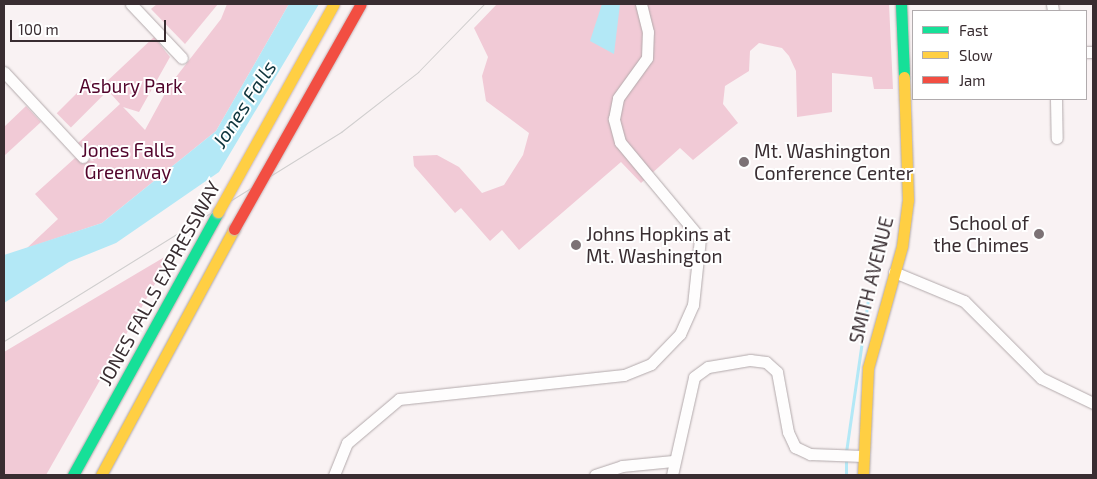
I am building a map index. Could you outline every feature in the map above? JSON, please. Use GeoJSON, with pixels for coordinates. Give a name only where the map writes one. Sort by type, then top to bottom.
{"type":"FeatureCollection","features":[{"type":"Feature","properties":{"kind":"main road","name":"JONES FALLS EXPRESSWAY"},"geometry":{"type":"LineString","coordinates":[[73,475],[334,4]]}},
{"type":"Feature","properties":{"kind":"main road"},"geometry":{"type":"LineString","coordinates":[[101,475],[234,229],[361,4]]}},
{"type":"Feature","properties":{"kind":"main road","name":"SMITH AVENUE"},"geometry":{"type":"LineString","coordinates":[[863,475],[868,368],[906,225],[909,173],[901,4]]}},
{"type":"Feature","properties":{"kind":"street"},"geometry":{"type":"LineString","coordinates":[[131,4],[182,58]]}},
{"type":"Feature","properties":{"kind":"street"},"geometry":{"type":"LineString","coordinates":[[334,475],[347,443],[399,399],[624,375],[651,364],[680,334],[692,305],[700,238],[620,142],[614,119],[618,98],[647,58],[648,32],[641,4]]}},
{"type":"Feature","properties":{"kind":"street"},"geometry":{"type":"LineString","coordinates":[[4,72],[83,157]]}},
{"type":"Feature","properties":{"kind":"street"},"geometry":{"type":"LineString","coordinates":[[1056,100],[1056,138]]}},
{"type":"Feature","properties":{"kind":"street"},"geometry":{"type":"LineString","coordinates":[[894,272],[964,301],[1041,378],[1093,403]]}},
{"type":"Feature","properties":{"kind":"street"},"geometry":{"type":"LineString","coordinates":[[672,475],[673,461],[694,377],[708,368],[750,360],[766,362],[777,372],[788,432],[795,447],[810,454],[863,456]]}},
{"type":"Feature","properties":{"kind":"street"},"geometry":{"type":"LineString","coordinates":[[596,475],[622,466],[673,461]]}},
{"type":"Feature","properties":{"kind":"green space","name":"Asbury Park"},"geometry":{"type":"Polygon","coordinates":[[[157,4],[218,4],[185,44],[151,9],[157,4]]]}},
{"type":"Feature","properties":{"kind":"green space"},"geometry":{"type":"Polygon","coordinates":[[[227,4],[289,4],[216,131],[102,223],[27,248],[58,219],[35,194],[75,158],[94,161],[78,143],[120,104],[103,85],[154,37],[170,57],[139,112],[123,107],[145,130],[169,86],[221,19],[227,4]]]}},
{"type":"Feature","properties":{"kind":"green space"},"geometry":{"type":"Polygon","coordinates":[[[497,4],[889,4],[893,89],[874,89],[872,77],[832,73],[832,112],[797,117],[796,71],[789,56],[782,48],[759,43],[750,51],[749,71],[725,86],[723,104],[738,123],[693,160],[680,148],[641,183],[621,162],[519,250],[502,230],[490,241],[461,208],[455,213],[414,166],[413,156],[437,155],[459,167],[482,193],[504,185],[523,155],[529,133],[486,101],[482,76],[488,57],[474,28],[497,4]]]}},
{"type":"Feature","properties":{"kind":"green space","name":"Jones Falls Greenway"},"geometry":{"type":"Polygon","coordinates":[[[90,80],[104,94],[71,127],[57,113],[90,80]]]}},
{"type":"Feature","properties":{"kind":"green space","name":"Jones Falls Greenway"},"geometry":{"type":"Polygon","coordinates":[[[26,106],[41,122],[4,156],[4,127],[26,106]]]}},
{"type":"Feature","properties":{"kind":"green space"},"geometry":{"type":"Polygon","coordinates":[[[173,252],[46,475],[4,475],[4,352],[173,252]]]}},
{"type":"Feature","properties":{"kind":"water","name":"Jones Falls"},"geometry":{"type":"Polygon","coordinates":[[[289,4],[319,4],[219,172],[116,243],[69,262],[4,303],[4,255],[102,223],[216,131],[289,4]]]}},
{"type":"Feature","properties":{"kind":"water"},"geometry":{"type":"Polygon","coordinates":[[[602,4],[620,4],[614,54],[590,41],[602,4]]]}},
{"type":"Feature","properties":{"kind":"waterway"},"geometry":{"type":"LineString","coordinates":[[846,452],[868,300]]}},
{"type":"Feature","properties":{"kind":"waterway"},"geometry":{"type":"LineString","coordinates":[[846,458],[846,475]]}},
{"type":"Feature","properties":{"kind":"tram line"},"geometry":{"type":"LineString","coordinates":[[4,341],[341,132],[418,72],[484,4]]}},
{"type":"Feature","properties":{"kind":"traffic: fast"},"geometry":{"type":"LineString","coordinates":[[901,4],[904,77]]}},
{"type":"Feature","properties":{"kind":"traffic: fast"},"geometry":{"type":"LineString","coordinates":[[73,475],[218,212]]}},
{"type":"Feature","properties":{"kind":"traffic: slow"},"geometry":{"type":"LineString","coordinates":[[218,212],[334,4]]}},
{"type":"Feature","properties":{"kind":"traffic: slow"},"geometry":{"type":"LineString","coordinates":[[863,475],[868,368],[902,246],[908,200],[904,77]]}},
{"type":"Feature","properties":{"kind":"traffic: slow"},"geometry":{"type":"LineString","coordinates":[[101,475],[234,229]]}},
{"type":"Feature","properties":{"kind":"traffic: jam"},"geometry":{"type":"LineString","coordinates":[[234,229],[361,4]]}},
{"type":"Feature","properties":{"kind":"place","name":"Mt. Washington Conference Center"},"geometry":{"type":"Point","coordinates":[744,162]}},
{"type":"Feature","properties":{"kind":"place","name":"School of the Chimes"},"geometry":{"type":"Point","coordinates":[1039,234]}},
{"type":"Feature","properties":{"kind":"place","name":"Johns Hopkins at Mt. Washington"},"geometry":{"type":"Point","coordinates":[576,245]}}]}
